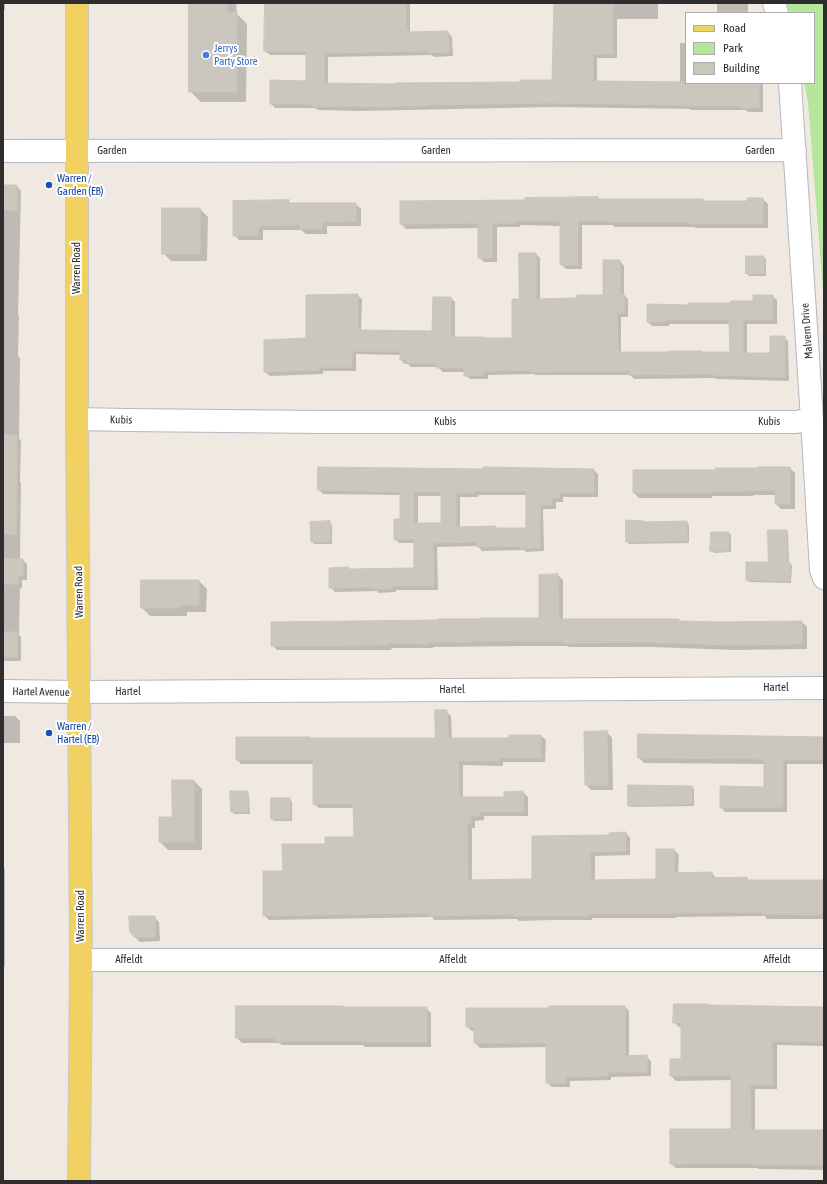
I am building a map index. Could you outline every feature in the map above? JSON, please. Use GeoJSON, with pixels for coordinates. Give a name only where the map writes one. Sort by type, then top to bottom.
{"type":"FeatureCollection","features":[{"type":"Feature","properties":{"kind":"main road","name":"Warren Road"},"geometry":{"type":"LineString","coordinates":[[77,3],[77,419],[81,960],[79,1181]]}},
{"type":"Feature","properties":{"kind":"street","name":"Malvern Drive"},"geometry":{"type":"LineString","coordinates":[[790,84],[821,570],[824,578]]}},
{"type":"Feature","properties":{"kind":"street","name":"Garden"},"geometry":{"type":"LineString","coordinates":[[3,151],[795,150]]}},
{"type":"Feature","properties":{"kind":"street","name":"Kubis"},"geometry":{"type":"LineString","coordinates":[[77,419],[322,422],[796,422],[812,419]]}},
{"type":"Feature","properties":{"kind":"street","name":"Hartel"},"geometry":{"type":"LineString","coordinates":[[80,692],[824,688]]}},
{"type":"Feature","properties":{"kind":"street","name":"Hartel Avenue"},"geometry":{"type":"LineString","coordinates":[[3,691],[80,692]]}},
{"type":"Feature","properties":{"kind":"street","name":"Affeldt"},"geometry":{"type":"LineString","coordinates":[[81,960],[824,960]]}},
{"type":"Feature","properties":{"kind":"green space"},"geometry":{"type":"Polygon","coordinates":[[[787,3],[824,3],[824,303],[808,102],[804,84],[815,84],[815,12],[789,12],[787,3]]]}},
{"type":"Feature","properties":{"kind":"building"},"geometry":{"type":"Polygon","coordinates":[[[189,3],[227,3],[227,13],[237,12],[237,92],[189,92],[189,3]]]}},
{"type":"Feature","properties":{"kind":"building"},"geometry":{"type":"Polygon","coordinates":[[[265,3],[406,3],[406,30],[408,30],[408,32],[448,31],[449,52],[324,53],[324,83],[395,84],[552,80],[554,3],[613,3],[613,54],[593,54],[593,81],[685,82],[685,84],[759,84],[759,108],[742,108],[742,106],[547,103],[386,107],[270,104],[270,80],[306,81],[306,51],[264,51],[265,3]]]}},
{"type":"Feature","properties":{"kind":"building"},"geometry":{"type":"Polygon","coordinates":[[[3,185],[17,185],[17,211],[3,210],[3,185]]]}},
{"type":"Feature","properties":{"kind":"building"},"geometry":{"type":"Polygon","coordinates":[[[598,197],[598,199],[703,199],[703,201],[747,201],[747,198],[763,198],[763,224],[578,221],[578,265],[560,265],[560,221],[515,221],[515,223],[492,223],[492,258],[478,258],[478,223],[400,224],[400,201],[525,200],[525,198],[598,197]]]}},
{"type":"Feature","properties":{"kind":"building"},"geometry":{"type":"Polygon","coordinates":[[[289,200],[289,203],[356,203],[356,221],[322,222],[322,229],[300,229],[300,225],[258,226],[258,235],[233,236],[233,201],[289,200]]]}},
{"type":"Feature","properties":{"kind":"building"},"geometry":{"type":"Polygon","coordinates":[[[162,208],[200,208],[200,254],[162,254],[162,208]]]}},
{"type":"Feature","properties":{"kind":"building"},"geometry":{"type":"Polygon","coordinates":[[[519,253],[536,253],[536,299],[577,298],[577,295],[603,295],[603,260],[620,260],[620,294],[624,294],[624,313],[617,313],[618,352],[730,352],[729,320],[665,320],[665,322],[647,322],[647,304],[688,305],[688,303],[731,303],[731,301],[753,301],[753,295],[773,295],[773,320],[743,320],[743,353],[770,353],[770,336],[785,336],[785,377],[711,374],[629,375],[629,371],[530,372],[530,370],[484,371],[484,375],[464,376],[464,368],[437,368],[437,363],[406,363],[406,360],[400,360],[400,351],[352,351],[352,367],[319,367],[319,370],[264,372],[264,340],[306,338],[306,295],[358,294],[358,330],[432,331],[433,297],[451,297],[451,337],[512,338],[512,299],[519,299],[519,253]]]}},
{"type":"Feature","properties":{"kind":"building"},"geometry":{"type":"Polygon","coordinates":[[[746,256],[764,256],[764,274],[746,274],[746,256]]]}},
{"type":"Feature","properties":{"kind":"building"},"geometry":{"type":"Polygon","coordinates":[[[3,435],[17,435],[16,535],[3,534],[3,435]]]}},
{"type":"Feature","properties":{"kind":"building"},"geometry":{"type":"Polygon","coordinates":[[[318,467],[594,469],[594,493],[559,493],[559,498],[552,498],[552,505],[540,505],[540,548],[521,548],[521,546],[477,547],[477,542],[433,543],[434,586],[392,586],[392,589],[373,589],[373,587],[329,588],[329,568],[414,568],[414,539],[394,540],[394,519],[400,519],[400,492],[318,490],[318,467]],[[474,491],[474,493],[456,493],[456,527],[496,526],[496,528],[526,528],[526,491],[474,491]],[[414,492],[414,523],[441,523],[441,492],[414,492]]]}},
{"type":"Feature","properties":{"kind":"building"},"geometry":{"type":"Polygon","coordinates":[[[790,467],[790,504],[775,504],[775,490],[707,493],[633,493],[633,470],[716,470],[715,468],[790,467]]]}},
{"type":"Feature","properties":{"kind":"building"},"geometry":{"type":"Polygon","coordinates":[[[626,520],[644,522],[687,521],[687,541],[626,542],[626,520]]]}},
{"type":"Feature","properties":{"kind":"building"},"geometry":{"type":"Polygon","coordinates":[[[330,521],[330,542],[311,542],[310,522],[330,521]]]}},
{"type":"Feature","properties":{"kind":"building"},"geometry":{"type":"Polygon","coordinates":[[[768,530],[787,530],[787,562],[790,562],[790,581],[746,580],[746,562],[768,562],[768,530]]]}},
{"type":"Feature","properties":{"kind":"building"},"geometry":{"type":"Polygon","coordinates":[[[711,532],[729,532],[729,551],[710,551],[711,532]]]}},
{"type":"Feature","properties":{"kind":"building"},"geometry":{"type":"Polygon","coordinates":[[[3,559],[23,559],[23,576],[18,576],[18,584],[3,584],[3,559]]]}},
{"type":"Feature","properties":{"kind":"building"},"geometry":{"type":"Polygon","coordinates":[[[558,574],[559,619],[679,619],[679,621],[720,622],[802,621],[802,644],[729,645],[646,642],[563,643],[563,641],[470,641],[429,642],[429,644],[387,643],[387,645],[271,646],[271,622],[539,618],[539,575],[558,574]]]}},
{"type":"Feature","properties":{"kind":"building"},"geometry":{"type":"Polygon","coordinates":[[[141,580],[199,580],[199,605],[179,605],[180,608],[141,608],[141,580]]]}},
{"type":"Feature","properties":{"kind":"building"},"geometry":{"type":"Polygon","coordinates":[[[3,632],[17,632],[17,657],[3,657],[3,632]]]}},
{"type":"Feature","properties":{"kind":"building"},"geometry":{"type":"Polygon","coordinates":[[[435,710],[447,710],[448,738],[509,738],[509,735],[541,735],[541,758],[499,758],[499,761],[459,761],[459,797],[504,797],[504,792],[523,791],[524,812],[480,812],[480,816],[471,816],[471,823],[467,823],[468,880],[532,879],[532,836],[609,835],[609,833],[626,832],[626,851],[590,852],[591,880],[656,879],[656,849],[674,849],[674,873],[712,872],[712,878],[747,877],[747,880],[824,880],[824,915],[762,914],[762,912],[588,914],[588,916],[514,916],[514,914],[429,916],[429,913],[263,916],[263,871],[283,871],[282,844],[325,844],[325,837],[354,837],[353,804],[313,804],[313,760],[236,760],[236,737],[435,738],[435,710]]]}},
{"type":"Feature","properties":{"kind":"building"},"geometry":{"type":"Polygon","coordinates":[[[607,731],[608,785],[585,785],[584,732],[607,731]]]}},
{"type":"Feature","properties":{"kind":"building"},"geometry":{"type":"Polygon","coordinates":[[[638,734],[824,737],[824,760],[783,760],[783,807],[720,808],[720,786],[764,787],[764,759],[638,758],[638,734]]]}},
{"type":"Feature","properties":{"kind":"building"},"geometry":{"type":"Polygon","coordinates":[[[172,780],[194,780],[194,842],[159,842],[159,817],[172,817],[172,780]]]}},
{"type":"Feature","properties":{"kind":"building"},"geometry":{"type":"Polygon","coordinates":[[[628,785],[692,786],[692,804],[628,806],[628,785]]]}},
{"type":"Feature","properties":{"kind":"building"},"geometry":{"type":"Polygon","coordinates":[[[230,791],[248,791],[248,812],[231,812],[230,791]]]}},
{"type":"Feature","properties":{"kind":"building"},"geometry":{"type":"Polygon","coordinates":[[[271,798],[290,798],[290,819],[271,819],[271,798]]]}},
{"type":"Feature","properties":{"kind":"building"},"geometry":{"type":"Polygon","coordinates":[[[129,916],[155,916],[155,937],[134,937],[130,932],[129,916]]]}},
{"type":"Feature","properties":{"kind":"building"},"geometry":{"type":"Polygon","coordinates":[[[674,1004],[824,1007],[824,1042],[772,1041],[773,1085],[750,1085],[751,1130],[824,1130],[824,1165],[753,1165],[753,1163],[670,1164],[670,1129],[731,1129],[731,1075],[670,1076],[670,1059],[681,1059],[681,1022],[673,1023],[674,1004]]]}},
{"type":"Feature","properties":{"kind":"building"},"geometry":{"type":"Polygon","coordinates":[[[236,1006],[427,1007],[427,1042],[275,1041],[275,1038],[236,1038],[236,1006]]]}},
{"type":"Feature","properties":{"kind":"building"},"geometry":{"type":"Polygon","coordinates":[[[549,1006],[625,1006],[625,1056],[647,1055],[647,1072],[607,1072],[607,1076],[566,1077],[566,1083],[546,1083],[546,1043],[474,1043],[474,1027],[466,1027],[466,1008],[549,1008],[549,1006]]]}},
{"type":"Feature","properties":{"kind":"place","name":"Jerrys Party Store"},"geometry":{"type":"Point","coordinates":[206,55]}},
{"type":"Feature","properties":{"kind":"place","name":"Warren / Garden (EB)"},"geometry":{"type":"Point","coordinates":[49,185]}},
{"type":"Feature","properties":{"kind":"place","name":"Warren / Hartel (EB)"},"geometry":{"type":"Point","coordinates":[49,733]}}]}
